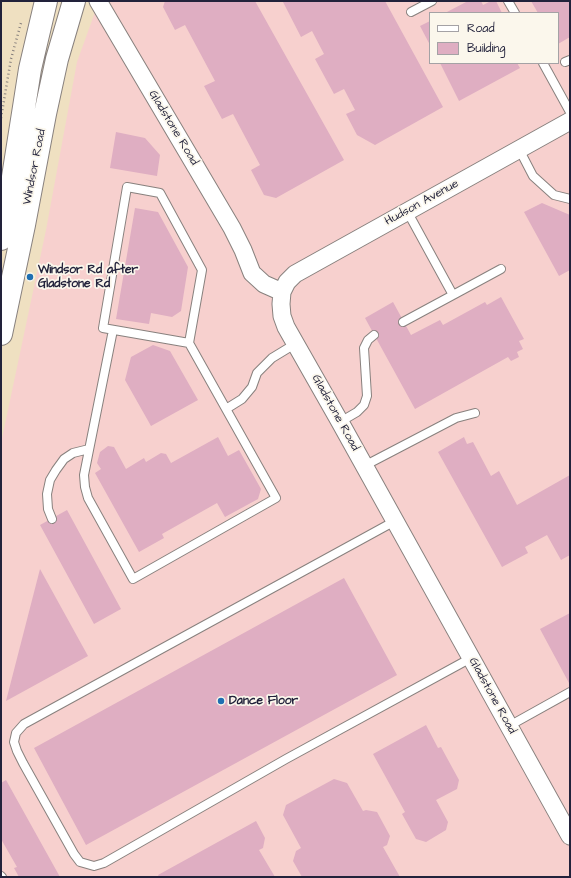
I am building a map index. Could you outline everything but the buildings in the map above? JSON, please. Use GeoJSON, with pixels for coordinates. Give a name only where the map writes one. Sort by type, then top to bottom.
{"type":"FeatureCollection","features":[{"type":"Feature","properties":{"kind":"main road","name":"Windsor Road"},"geometry":{"type":"LineString","coordinates":[[1,239],[10,196],[30,69],[46,1]]}},
{"type":"Feature","properties":{"kind":"main road","name":"Windsor Road"},"geometry":{"type":"LineString","coordinates":[[1,334],[24,225],[46,106],[57,60],[74,1]]}},
{"type":"Feature","properties":{"kind":"street","name":"Gladstone Road"},"geometry":{"type":"LineString","coordinates":[[98,1],[232,228],[252,273],[264,284],[282,292],[282,316],[295,344],[509,726],[566,819],[570,836]]}},
{"type":"Feature","properties":{"kind":"street","name":"Hudson Avenue"},"geometry":{"type":"LineString","coordinates":[[282,292],[287,282],[295,274],[570,120]]}},
{"type":"Feature","properties":{"kind":"lane"},"geometry":{"type":"LineString","coordinates":[[411,12],[432,1]]}},
{"type":"Feature","properties":{"kind":"lane"},"geometry":{"type":"LineString","coordinates":[[508,1],[514,12]]}},
{"type":"Feature","properties":{"kind":"lane"},"geometry":{"type":"LineString","coordinates":[[544,64],[570,112]]}},
{"type":"Feature","properties":{"kind":"lane"},"geometry":{"type":"LineString","coordinates":[[519,149],[533,176],[554,195],[570,199]]}},
{"type":"Feature","properties":{"kind":"lane"},"geometry":{"type":"LineString","coordinates":[[113,330],[84,475],[88,498],[133,579],[276,498],[189,343],[202,270],[160,193],[127,187],[103,328],[189,343]]}},
{"type":"Feature","properties":{"kind":"lane"},"geometry":{"type":"LineString","coordinates":[[406,211],[453,295]]}},
{"type":"Feature","properties":{"kind":"lane"},"geometry":{"type":"LineString","coordinates":[[404,322],[501,269]]}},
{"type":"Feature","properties":{"kind":"lane"},"geometry":{"type":"LineString","coordinates":[[340,422],[357,412],[364,404],[367,396],[364,348],[368,340],[374,335]]}},
{"type":"Feature","properties":{"kind":"lane"},"geometry":{"type":"LineString","coordinates":[[226,409],[242,399],[252,387],[257,373],[272,358],[295,344]]}},
{"type":"Feature","properties":{"kind":"lane"},"geometry":{"type":"LineString","coordinates":[[364,466],[456,418],[475,413]]}},
{"type":"Feature","properties":{"kind":"lane"},"geometry":{"type":"LineString","coordinates":[[52,519],[48,509],[47,494],[50,480],[64,459],[73,453],[89,450]]}},
{"type":"Feature","properties":{"kind":"lane"},"geometry":{"type":"LineString","coordinates":[[395,521],[24,724],[16,733],[14,742],[23,763],[74,854],[80,862],[94,866],[104,864],[280,763],[471,658]]}},
{"type":"Feature","properties":{"kind":"lane"},"geometry":{"type":"LineString","coordinates":[[509,726],[570,692]]}},
{"type":"Feature","properties":{"kind":"shaded area"},"geometry":{"type":"Polygon","coordinates":[[[99,1],[570,1],[570,877],[1,877],[1,443],[46,230],[77,62],[99,1]]]}},
{"type":"Feature","properties":{"kind":"place","name":"Windsor Rd after Gladstone Rd"},"geometry":{"type":"Point","coordinates":[30,277]}},
{"type":"Feature","properties":{"kind":"place","name":"Dance Floor"},"geometry":{"type":"Point","coordinates":[221,701]}}]}
